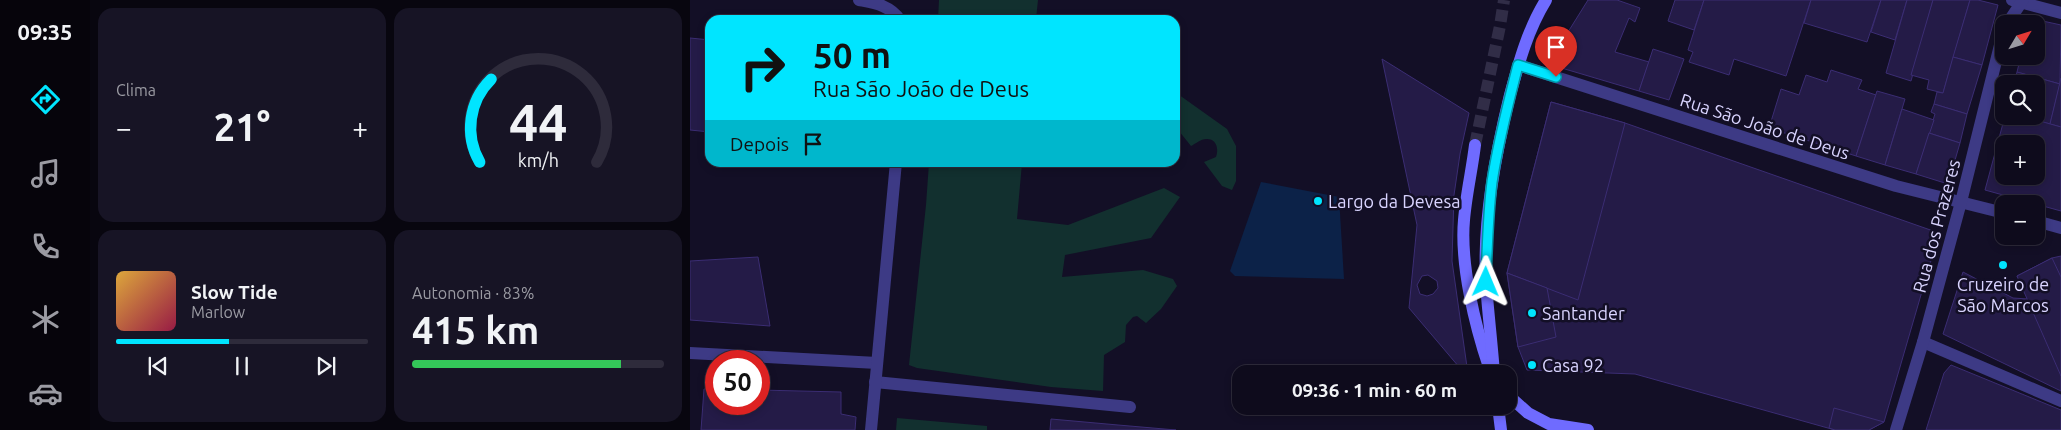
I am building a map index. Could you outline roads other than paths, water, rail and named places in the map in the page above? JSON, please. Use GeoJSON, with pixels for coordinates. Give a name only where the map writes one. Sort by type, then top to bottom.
{"type":"FeatureCollection","features":[{"type":"Feature","properties":{"kind":"main road"},"geometry":{"type":"LineString","coordinates":[[1492,365],[1486,282],[1492,183],[1501,133],[1518,65],[1534,19],[1546,0]]}},
{"type":"Feature","properties":{"kind":"main road"},"geometry":{"type":"LineString","coordinates":[[1475,144],[1464,222],[1464,249],[1473,310],[1490,365]]}},
{"type":"Feature","properties":{"kind":"main road"},"geometry":{"type":"LineString","coordinates":[[1517,403],[1528,412],[1549,424],[1588,430]]}},
{"type":"Feature","properties":{"kind":"main road"},"geometry":{"type":"LineString","coordinates":[[1499,415],[1501,430]]}},
{"type":"Feature","properties":{"kind":"main road"},"geometry":{"type":"LineString","coordinates":[[1536,430],[1549,424]]}},
{"type":"Feature","properties":{"kind":"street"},"geometry":{"type":"LineString","coordinates":[[859,0],[882,5],[895,15]]}},
{"type":"Feature","properties":{"kind":"street"},"geometry":{"type":"LineString","coordinates":[[2011,15],[2018,1],[2061,13]]}},
{"type":"Feature","properties":{"kind":"street","name":"Rua São João de Deus"},"geometry":{"type":"LineString","coordinates":[[1518,65],[1896,186],[1995,211]]}},
{"type":"Feature","properties":{"kind":"street","name":"Rua dos Prazeres"},"geometry":{"type":"LineString","coordinates":[[1896,430],[1923,342],[1961,202],[1995,65]]}},
{"type":"Feature","properties":{"kind":"street"},"geometry":{"type":"LineString","coordinates":[[871,430],[896,167]]}},
{"type":"Feature","properties":{"kind":"street"},"geometry":{"type":"LineString","coordinates":[[2045,224],[2061,228]]}},
{"type":"Feature","properties":{"kind":"street"},"geometry":{"type":"LineString","coordinates":[[1923,342],[2061,401]]}},
{"type":"Feature","properties":{"kind":"street"},"geometry":{"type":"LineString","coordinates":[[690,353],[877,363]]}},
{"type":"Feature","properties":{"kind":"street"},"geometry":{"type":"LineString","coordinates":[[875,382],[1130,407]]}},
{"type":"Feature","properties":{"kind":"water"},"geometry":{"type":"Polygon","coordinates":[[[1261,182],[1339,197],[1344,279],[1235,276],[1230,271],[1261,182]]]}},
{"type":"Feature","properties":{"kind":"tunnel"},"geometry":{"type":"LineString","coordinates":[[1475,145],[1504,0]]}},
{"type":"Feature","properties":{"kind":"place","name":"Largo da Devesa"},"geometry":{"type":"Point","coordinates":[1318,201]}},
{"type":"Feature","properties":{"kind":"place","name":"Cruzeiro de São Marcos"},"geometry":{"type":"Point","coordinates":[2003,265]}},
{"type":"Feature","properties":{"kind":"place","name":"Santander"},"geometry":{"type":"Point","coordinates":[1532,313]}},
{"type":"Feature","properties":{"kind":"place","name":"Casa 92"},"geometry":{"type":"Point","coordinates":[1532,365]}}]}
